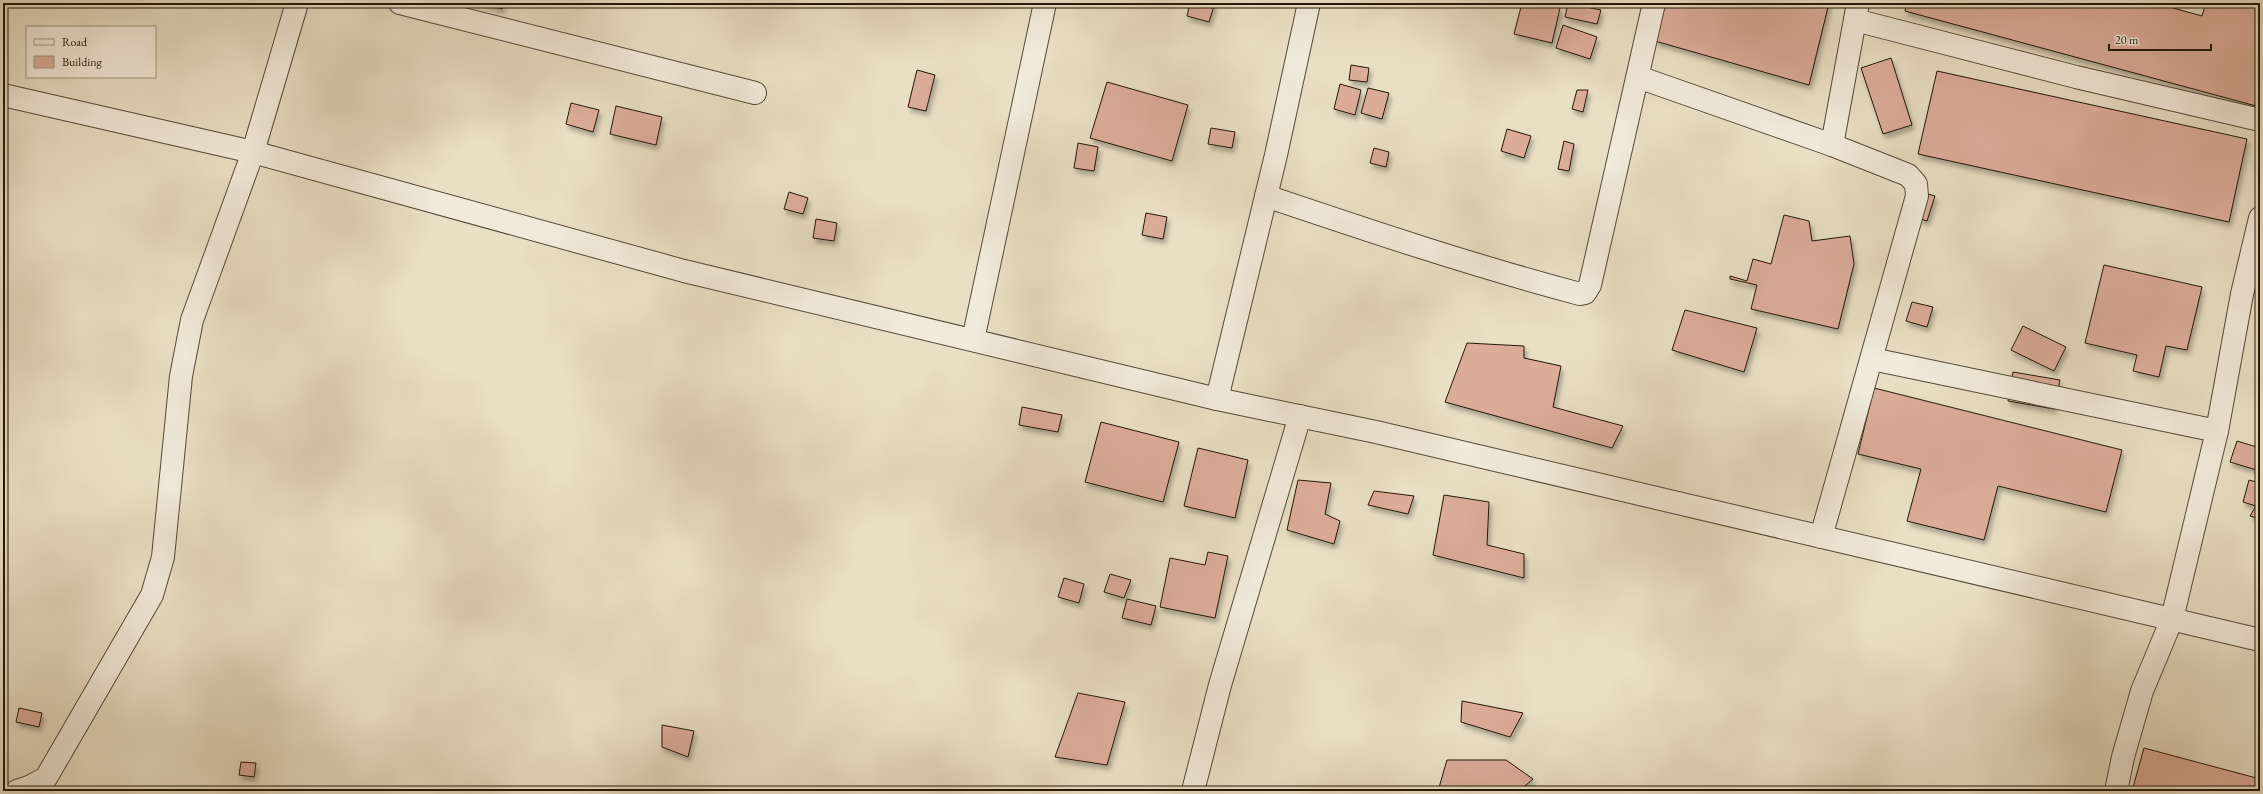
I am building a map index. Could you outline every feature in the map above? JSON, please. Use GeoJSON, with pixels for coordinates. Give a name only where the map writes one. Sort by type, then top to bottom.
{"type":"FeatureCollection","features":[{"type":"Feature","properties":{"kind":"street"},"geometry":{"type":"LineString","coordinates":[[17,791],[29,788],[46,778],[152,595],[163,557],[180,376],[192,320],[253,152],[297,3]]}},
{"type":"Feature","properties":{"kind":"street"},"geometry":{"type":"LineString","coordinates":[[400,3],[755,93]]}},
{"type":"Feature","properties":{"kind":"street"},"geometry":{"type":"LineString","coordinates":[[973,340],[1045,3]]}},
{"type":"Feature","properties":{"kind":"street"},"geometry":{"type":"LineString","coordinates":[[1217,399],[1266,196],[1309,3]]}},
{"type":"Feature","properties":{"kind":"street"},"geometry":{"type":"LineString","coordinates":[[1266,196],[1412,246],[1520,278],[1580,294],[1585,293],[1590,285],[1654,3]]}},
{"type":"Feature","properties":{"kind":"street"},"geometry":{"type":"LineString","coordinates":[[1832,145],[1856,12],[2076,77],[2260,120]]}},
{"type":"Feature","properties":{"kind":"street"},"geometry":{"type":"LineString","coordinates":[[1638,77],[1832,145],[1908,175],[1916,184],[1917,196],[1821,537]]}},
{"type":"Feature","properties":{"kind":"street"},"geometry":{"type":"LineString","coordinates":[[3,95],[253,152],[684,271],[1217,399],[1300,416],[2260,640]]}},
{"type":"Feature","properties":{"kind":"street"},"geometry":{"type":"LineString","coordinates":[[2116,791],[2123,757],[2142,691],[2172,619],[2217,431],[2242,294],[2260,218]]}},
{"type":"Feature","properties":{"kind":"street"},"geometry":{"type":"LineString","coordinates":[[1872,359],[2217,431]]}},
{"type":"Feature","properties":{"kind":"street"},"geometry":{"type":"LineString","coordinates":[[1193,791],[1220,685],[1300,416]]}},
{"type":"Feature","properties":{"kind":"building"},"geometry":{"type":"Polygon","coordinates":[[[480,3],[503,3],[502,9],[480,3]]]}},
{"type":"Feature","properties":{"kind":"building"},"geometry":{"type":"Polygon","coordinates":[[[1190,3],[1215,3],[1209,22],[1187,16],[1190,3]]]}},
{"type":"Feature","properties":{"kind":"building"},"geometry":{"type":"Polygon","coordinates":[[[1522,3],[1541,3],[1560,8],[1552,43],[1514,34],[1522,3]]]}},
{"type":"Feature","properties":{"kind":"building"},"geometry":{"type":"Polygon","coordinates":[[[1568,3],[1601,10],[1597,24],[1565,17],[1568,3]]]}},
{"type":"Feature","properties":{"kind":"building"},"geometry":{"type":"Polygon","coordinates":[[[1666,3],[1829,3],[1809,85],[1655,41],[1666,3]]]}},
{"type":"Feature","properties":{"kind":"building"},"geometry":{"type":"Polygon","coordinates":[[[1907,3],[2155,3],[2202,16],[2206,3],[2260,3],[2260,107],[1905,11],[1907,3]]]}},
{"type":"Feature","properties":{"kind":"building"},"geometry":{"type":"Polygon","coordinates":[[[1563,25],[1597,37],[1590,59],[1556,48],[1563,25]]]}},
{"type":"Feature","properties":{"kind":"building"},"geometry":{"type":"Polygon","coordinates":[[[1891,58],[1912,125],[1883,134],[1861,68],[1891,58]]]}},
{"type":"Feature","properties":{"kind":"building"},"geometry":{"type":"Polygon","coordinates":[[[1351,65],[1369,68],[1367,82],[1349,80],[1351,65]]]}},
{"type":"Feature","properties":{"kind":"building"},"geometry":{"type":"Polygon","coordinates":[[[917,70],[935,75],[926,111],[908,107],[917,70]]]}},
{"type":"Feature","properties":{"kind":"building"},"geometry":{"type":"Polygon","coordinates":[[[1937,71],[2247,139],[2229,222],[1918,154],[1937,71]]]}},
{"type":"Feature","properties":{"kind":"building"},"geometry":{"type":"Polygon","coordinates":[[[1107,82],[1188,105],[1172,161],[1090,138],[1107,82]]]}},
{"type":"Feature","properties":{"kind":"building"},"geometry":{"type":"Polygon","coordinates":[[[1340,84],[1361,90],[1355,115],[1334,109],[1340,84]]]}},
{"type":"Feature","properties":{"kind":"building"},"geometry":{"type":"Polygon","coordinates":[[[1368,88],[1389,93],[1382,119],[1361,113],[1368,88]]]}},
{"type":"Feature","properties":{"kind":"building"},"geometry":{"type":"Polygon","coordinates":[[[1577,90],[1588,90],[1583,112],[1572,109],[1577,90]]]}},
{"type":"Feature","properties":{"kind":"building"},"geometry":{"type":"Polygon","coordinates":[[[571,103],[599,110],[593,132],[566,124],[571,103]]]}},
{"type":"Feature","properties":{"kind":"building"},"geometry":{"type":"Polygon","coordinates":[[[616,106],[662,117],[656,145],[610,134],[616,106]]]}},
{"type":"Feature","properties":{"kind":"building"},"geometry":{"type":"Polygon","coordinates":[[[1211,128],[1235,132],[1232,148],[1208,144],[1211,128]]]}},
{"type":"Feature","properties":{"kind":"building"},"geometry":{"type":"Polygon","coordinates":[[[1507,129],[1531,136],[1524,158],[1501,151],[1507,129]]]}},
{"type":"Feature","properties":{"kind":"building"},"geometry":{"type":"Polygon","coordinates":[[[1564,141],[1574,144],[1569,171],[1558,169],[1564,141]]]}},
{"type":"Feature","properties":{"kind":"building"},"geometry":{"type":"Polygon","coordinates":[[[1078,143],[1098,147],[1094,171],[1074,168],[1078,143]]]}},
{"type":"Feature","properties":{"kind":"building"},"geometry":{"type":"Polygon","coordinates":[[[1374,148],[1389,152],[1386,167],[1370,163],[1374,148]]]}},
{"type":"Feature","properties":{"kind":"building"},"geometry":{"type":"Polygon","coordinates":[[[1917,191],[1935,196],[1927,221],[1909,215],[1917,191]]]}},
{"type":"Feature","properties":{"kind":"building"},"geometry":{"type":"Polygon","coordinates":[[[789,192],[808,198],[803,214],[784,209],[789,192]]]}},
{"type":"Feature","properties":{"kind":"building"},"geometry":{"type":"Polygon","coordinates":[[[1146,213],[1167,217],[1163,239],[1142,235],[1146,213]]]}},
{"type":"Feature","properties":{"kind":"building"},"geometry":{"type":"Polygon","coordinates":[[[1784,215],[1809,221],[1812,241],[1850,236],[1854,264],[1838,329],[1751,309],[1757,285],[1730,279],[1730,276],[1747,281],[1753,259],[1771,264],[1784,215]]]}},
{"type":"Feature","properties":{"kind":"building"},"geometry":{"type":"Polygon","coordinates":[[[816,219],[837,223],[834,241],[813,238],[816,219]]]}},
{"type":"Feature","properties":{"kind":"building"},"geometry":{"type":"Polygon","coordinates":[[[2104,265],[2202,287],[2187,350],[2166,346],[2159,377],[2133,371],[2137,355],[2085,343],[2104,265]]]}},
{"type":"Feature","properties":{"kind":"building"},"geometry":{"type":"Polygon","coordinates":[[[1912,302],[1933,307],[1927,327],[1906,321],[1912,302]]]}},
{"type":"Feature","properties":{"kind":"building"},"geometry":{"type":"Polygon","coordinates":[[[1685,310],[1757,328],[1744,372],[1672,350],[1685,310]]]}},
{"type":"Feature","properties":{"kind":"building"},"geometry":{"type":"Polygon","coordinates":[[[2023,326],[2066,347],[2054,371],[2011,350],[2023,326]]]}},
{"type":"Feature","properties":{"kind":"building"},"geometry":{"type":"Polygon","coordinates":[[[1467,343],[1524,346],[1524,358],[1561,366],[1553,407],[1623,426],[1612,448],[1445,402],[1467,343]]]}},
{"type":"Feature","properties":{"kind":"building"},"geometry":{"type":"Polygon","coordinates":[[[2013,372],[2060,380],[2054,409],[2008,401],[2013,372]]]}},
{"type":"Feature","properties":{"kind":"building"},"geometry":{"type":"Polygon","coordinates":[[[1874,388],[2122,450],[2106,512],[1998,486],[1984,540],[1907,521],[1921,469],[1858,454],[1874,388]]]}},
{"type":"Feature","properties":{"kind":"building"},"geometry":{"type":"Polygon","coordinates":[[[1022,407],[1062,415],[1058,432],[1019,425],[1022,407]]]}},
{"type":"Feature","properties":{"kind":"building"},"geometry":{"type":"Polygon","coordinates":[[[1101,422],[1179,442],[1163,502],[1085,482],[1101,422]]]}},
{"type":"Feature","properties":{"kind":"building"},"geometry":{"type":"Polygon","coordinates":[[[2237,441],[2260,448],[2260,471],[2230,462],[2237,441]]]}},
{"type":"Feature","properties":{"kind":"building"},"geometry":{"type":"Polygon","coordinates":[[[1198,448],[1248,460],[1235,518],[1184,506],[1198,448]]]}},
{"type":"Feature","properties":{"kind":"building"},"geometry":{"type":"Polygon","coordinates":[[[1298,480],[1331,483],[1325,514],[1340,521],[1334,544],[1287,530],[1298,480]]]}},
{"type":"Feature","properties":{"kind":"building"},"geometry":{"type":"Polygon","coordinates":[[[2249,480],[2260,483],[2260,519],[2250,516],[2256,506],[2243,502],[2249,480]]]}},
{"type":"Feature","properties":{"kind":"building"},"geometry":{"type":"Polygon","coordinates":[[[1374,491],[1414,496],[1408,514],[1368,505],[1374,491]]]}},
{"type":"Feature","properties":{"kind":"building"},"geometry":{"type":"Polygon","coordinates":[[[1444,495],[1489,502],[1487,545],[1524,554],[1524,578],[1433,555],[1444,495]]]}},
{"type":"Feature","properties":{"kind":"building"},"geometry":{"type":"Polygon","coordinates":[[[1208,552],[1228,556],[1215,618],[1160,607],[1170,558],[1205,565],[1208,552]]]}},
{"type":"Feature","properties":{"kind":"building"},"geometry":{"type":"Polygon","coordinates":[[[1110,574],[1131,580],[1124,598],[1104,592],[1110,574]]]}},
{"type":"Feature","properties":{"kind":"building"},"geometry":{"type":"Polygon","coordinates":[[[1064,578],[1084,584],[1079,603],[1058,597],[1064,578]]]}},
{"type":"Feature","properties":{"kind":"building"},"geometry":{"type":"Polygon","coordinates":[[[1127,599],[1156,606],[1151,625],[1122,618],[1127,599]]]}},
{"type":"Feature","properties":{"kind":"building"},"geometry":{"type":"Polygon","coordinates":[[[1078,693],[1125,702],[1107,765],[1055,757],[1078,693]]]}},
{"type":"Feature","properties":{"kind":"building"},"geometry":{"type":"Polygon","coordinates":[[[1462,701],[1523,713],[1510,737],[1461,722],[1462,701]]]}},
{"type":"Feature","properties":{"kind":"building"},"geometry":{"type":"Polygon","coordinates":[[[19,708],[42,713],[39,727],[16,722],[19,708]]]}},
{"type":"Feature","properties":{"kind":"building"},"geometry":{"type":"Polygon","coordinates":[[[662,725],[694,731],[688,757],[662,747],[662,725]]]}},
{"type":"Feature","properties":{"kind":"building"},"geometry":{"type":"Polygon","coordinates":[[[2144,748],[2260,779],[2260,791],[2132,791],[2144,748]]]}},
{"type":"Feature","properties":{"kind":"building"},"geometry":{"type":"Polygon","coordinates":[[[1447,760],[1506,760],[1533,779],[1519,791],[1438,791],[1447,760]]]}},
{"type":"Feature","properties":{"kind":"building"},"geometry":{"type":"Polygon","coordinates":[[[241,762],[256,763],[254,777],[239,775],[241,762]]]}}]}
